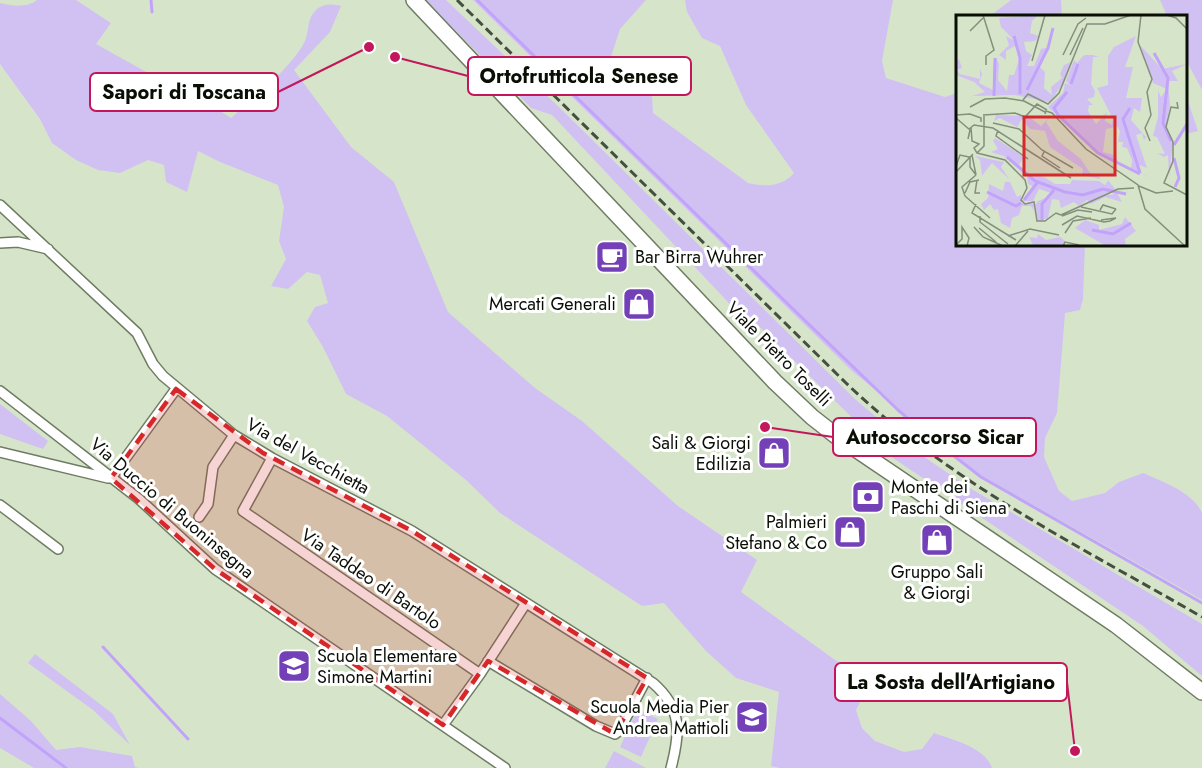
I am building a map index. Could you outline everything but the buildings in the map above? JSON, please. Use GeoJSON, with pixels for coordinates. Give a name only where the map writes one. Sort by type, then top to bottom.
{"type":"FeatureCollection","features":[{"type":"Feature","properties":{"kind":"main road","name":"Viale Pietro Toselli"},"geometry":{"type":"LineString","coordinates":[[414,0],[775,382],[812,417],[864,455],[1119,627],[1202,692]]}},
{"type":"Feature","properties":{"kind":"street","name":"Via del Vecchietta"},"geometry":{"type":"LineString","coordinates":[[0,205],[137,333],[153,364],[176,389],[234,435],[272,458],[412,531],[647,678]]}},
{"type":"Feature","properties":{"kind":"street"},"geometry":{"type":"LineString","coordinates":[[0,243],[18,242],[48,249]]}},
{"type":"Feature","properties":{"kind":"street"},"geometry":{"type":"LineString","coordinates":[[0,452],[111,478],[176,389]]}},
{"type":"Feature","properties":{"kind":"street","name":"Via Duccio di Buoninsegna"},"geometry":{"type":"LineString","coordinates":[[0,391],[139,499],[215,569],[505,768]]}},
{"type":"Feature","properties":{"kind":"street"},"geometry":{"type":"LineString","coordinates":[[199,517],[208,504],[213,467],[234,435]]}},
{"type":"Feature","properties":{"kind":"street","name":"Via Taddeo di Bartolo"},"geometry":{"type":"LineString","coordinates":[[272,458],[243,511],[480,674]]}},
{"type":"Feature","properties":{"kind":"street"},"geometry":{"type":"LineString","coordinates":[[0,505],[58,549]]}},
{"type":"Feature","properties":{"kind":"street"},"geometry":{"type":"LineString","coordinates":[[443,725],[480,674],[526,603]]}},
{"type":"Feature","properties":{"kind":"street"},"geometry":{"type":"LineString","coordinates":[[488,661],[596,726],[615,734],[619,731],[647,678],[665,696],[678,724],[670,768]]}},
{"type":"Feature","properties":{"kind":"highlighted area"},"geometry":{"type":"Polygon","coordinates":[[[176,389],[263,453],[412,531],[647,678],[615,734],[488,661],[443,725],[215,569],[111,478],[176,389]]]}},
{"type":"Feature","properties":{"kind":"shaded area"},"geometry":{"type":"Polygon","coordinates":[[[37,0],[76,0],[111,23],[96,44],[159,79],[163,74],[231,118],[271,82],[299,51],[305,41],[312,14],[327,5],[341,6],[330,32],[294,70],[351,147],[394,182],[448,312],[535,388],[582,421],[678,506],[757,560],[741,592],[842,665],[870,696],[861,700],[856,710],[862,728],[875,741],[904,752],[922,749],[934,733],[976,750],[983,755],[992,768],[780,768],[771,766],[779,692],[736,678],[706,651],[664,603],[642,606],[500,513],[466,480],[387,416],[346,394],[323,347],[307,321],[315,307],[328,303],[320,275],[307,272],[288,289],[271,286],[286,259],[279,241],[284,207],[278,185],[198,151],[187,192],[166,182],[164,165],[148,160],[120,173],[98,170],[76,160],[52,143],[40,119],[0,64],[0,3],[24,5],[37,0]]]}},
{"type":"Feature","properties":{"kind":"shaded area"},"geometry":{"type":"Polygon","coordinates":[[[426,0],[446,0],[561,109],[856,400],[923,456],[968,487],[1202,624],[1202,676],[1143,626],[893,458],[758,325],[741,316],[552,115],[531,108],[426,0]]]}},
{"type":"Feature","properties":{"kind":"shaded area"},"geometry":{"type":"Polygon","coordinates":[[[473,0],[646,0],[620,29],[610,60],[629,76],[651,76],[653,113],[748,183],[766,185],[784,181],[794,173],[746,105],[720,46],[702,38],[687,12],[685,0],[893,0],[882,61],[886,78],[945,97],[956,93],[956,246],[1085,246],[1083,299],[1080,310],[1065,313],[1057,413],[1045,438],[1044,457],[1059,491],[1072,501],[1105,493],[1119,482],[1143,473],[1185,493],[1202,513],[1202,600],[980,475],[852,371],[473,0]]]}},
{"type":"Feature","properties":{"kind":"shaded area"},"geometry":{"type":"Polygon","coordinates":[[[1011,0],[1061,0],[1062,15],[991,15],[1011,0]]]}},
{"type":"Feature","properties":{"kind":"shaded area"},"geometry":{"type":"Polygon","coordinates":[[[1160,0],[1202,0],[1202,90],[1187,62],[1187,15],[1167,15],[1160,0]]]}},
{"type":"Feature","properties":{"kind":"shaded area"},"geometry":{"type":"Polygon","coordinates":[[[1187,98],[1198,131],[1187,134],[1187,98]]]}},
{"type":"Feature","properties":{"kind":"shaded area"},"geometry":{"type":"Polygon","coordinates":[[[0,404],[48,441],[43,449],[0,434],[0,404]]]}},
{"type":"Feature","properties":{"kind":"shaded area"},"geometry":{"type":"Polygon","coordinates":[[[35,654],[113,714],[130,745],[93,710],[28,663],[35,654]]]}},
{"type":"Feature","properties":{"kind":"shaded area"},"geometry":{"type":"Polygon","coordinates":[[[0,694],[31,721],[56,750],[80,747],[132,756],[135,767],[139,768],[34,768],[0,748],[0,694]]]}},
{"type":"Feature","properties":{"kind":"shaded area"},"geometry":{"type":"Polygon","coordinates":[[[638,709],[658,719],[641,757],[620,747],[638,709]]]}},
{"type":"Feature","properties":{"kind":"shaded area"},"geometry":{"type":"Polygon","coordinates":[[[614,751],[646,768],[605,768],[614,751]]]}},
{"type":"Feature","properties":{"kind":"waterway"},"geometry":{"type":"LineString","coordinates":[[151,0],[152,12]]}},
{"type":"Feature","properties":{"kind":"waterway"},"geometry":{"type":"LineString","coordinates":[[477,0],[792,308],[898,410],[931,438],[981,477],[1202,603]]}},
{"type":"Feature","properties":{"kind":"waterway"},"geometry":{"type":"LineString","coordinates":[[103,647],[188,739]]}},
{"type":"Feature","properties":{"kind":"waterway"},"geometry":{"type":"LineString","coordinates":[[0,718],[66,768]]}},
{"type":"Feature","properties":{"kind":"railway"},"geometry":{"type":"LineString","coordinates":[[457,0],[846,383],[886,419],[971,482],[1062,538],[1202,617]]}},
{"type":"Feature","properties":{"kind":"place","name":"Sapori di Toscana"},"geometry":{"type":"Point","coordinates":[369,47]}},
{"type":"Feature","properties":{"kind":"place","name":"Ortofrutticola Senese"},"geometry":{"type":"Point","coordinates":[395,57]}},
{"type":"Feature","properties":{"kind":"place","name":"Bar Birra Wuhrer"},"geometry":{"type":"Point","coordinates":[612,257]}},
{"type":"Feature","properties":{"kind":"place","name":"Mercati Generali"},"geometry":{"type":"Point","coordinates":[639,304]}},
{"type":"Feature","properties":{"kind":"place","name":"Autosoccorso Sicar"},"geometry":{"type":"Point","coordinates":[765,427]}},
{"type":"Feature","properties":{"kind":"place","name":"Sali & Giorgi Edilizia"},"geometry":{"type":"Point","coordinates":[774,453]}},
{"type":"Feature","properties":{"kind":"place","name":"Monte dei Paschi di Siena"},"geometry":{"type":"Point","coordinates":[868,497]}},
{"type":"Feature","properties":{"kind":"place","name":"Palmieri Stefano & Co"},"geometry":{"type":"Point","coordinates":[850,532]}},
{"type":"Feature","properties":{"kind":"place","name":"Gruppo Sali & Giorgi"},"geometry":{"type":"Point","coordinates":[937,540]}},
{"type":"Feature","properties":{"kind":"place","name":"Scuola Elementare Simone Martini"},"geometry":{"type":"Point","coordinates":[294,666]}},
{"type":"Feature","properties":{"kind":"place","name":"Scuola Media Pier Andrea Mattioli"},"geometry":{"type":"Point","coordinates":[752,717]}},
{"type":"Feature","properties":{"kind":"place","name":"La Sosta dell'Artigiano"},"geometry":{"type":"Point","coordinates":[1075,751]}}]}
